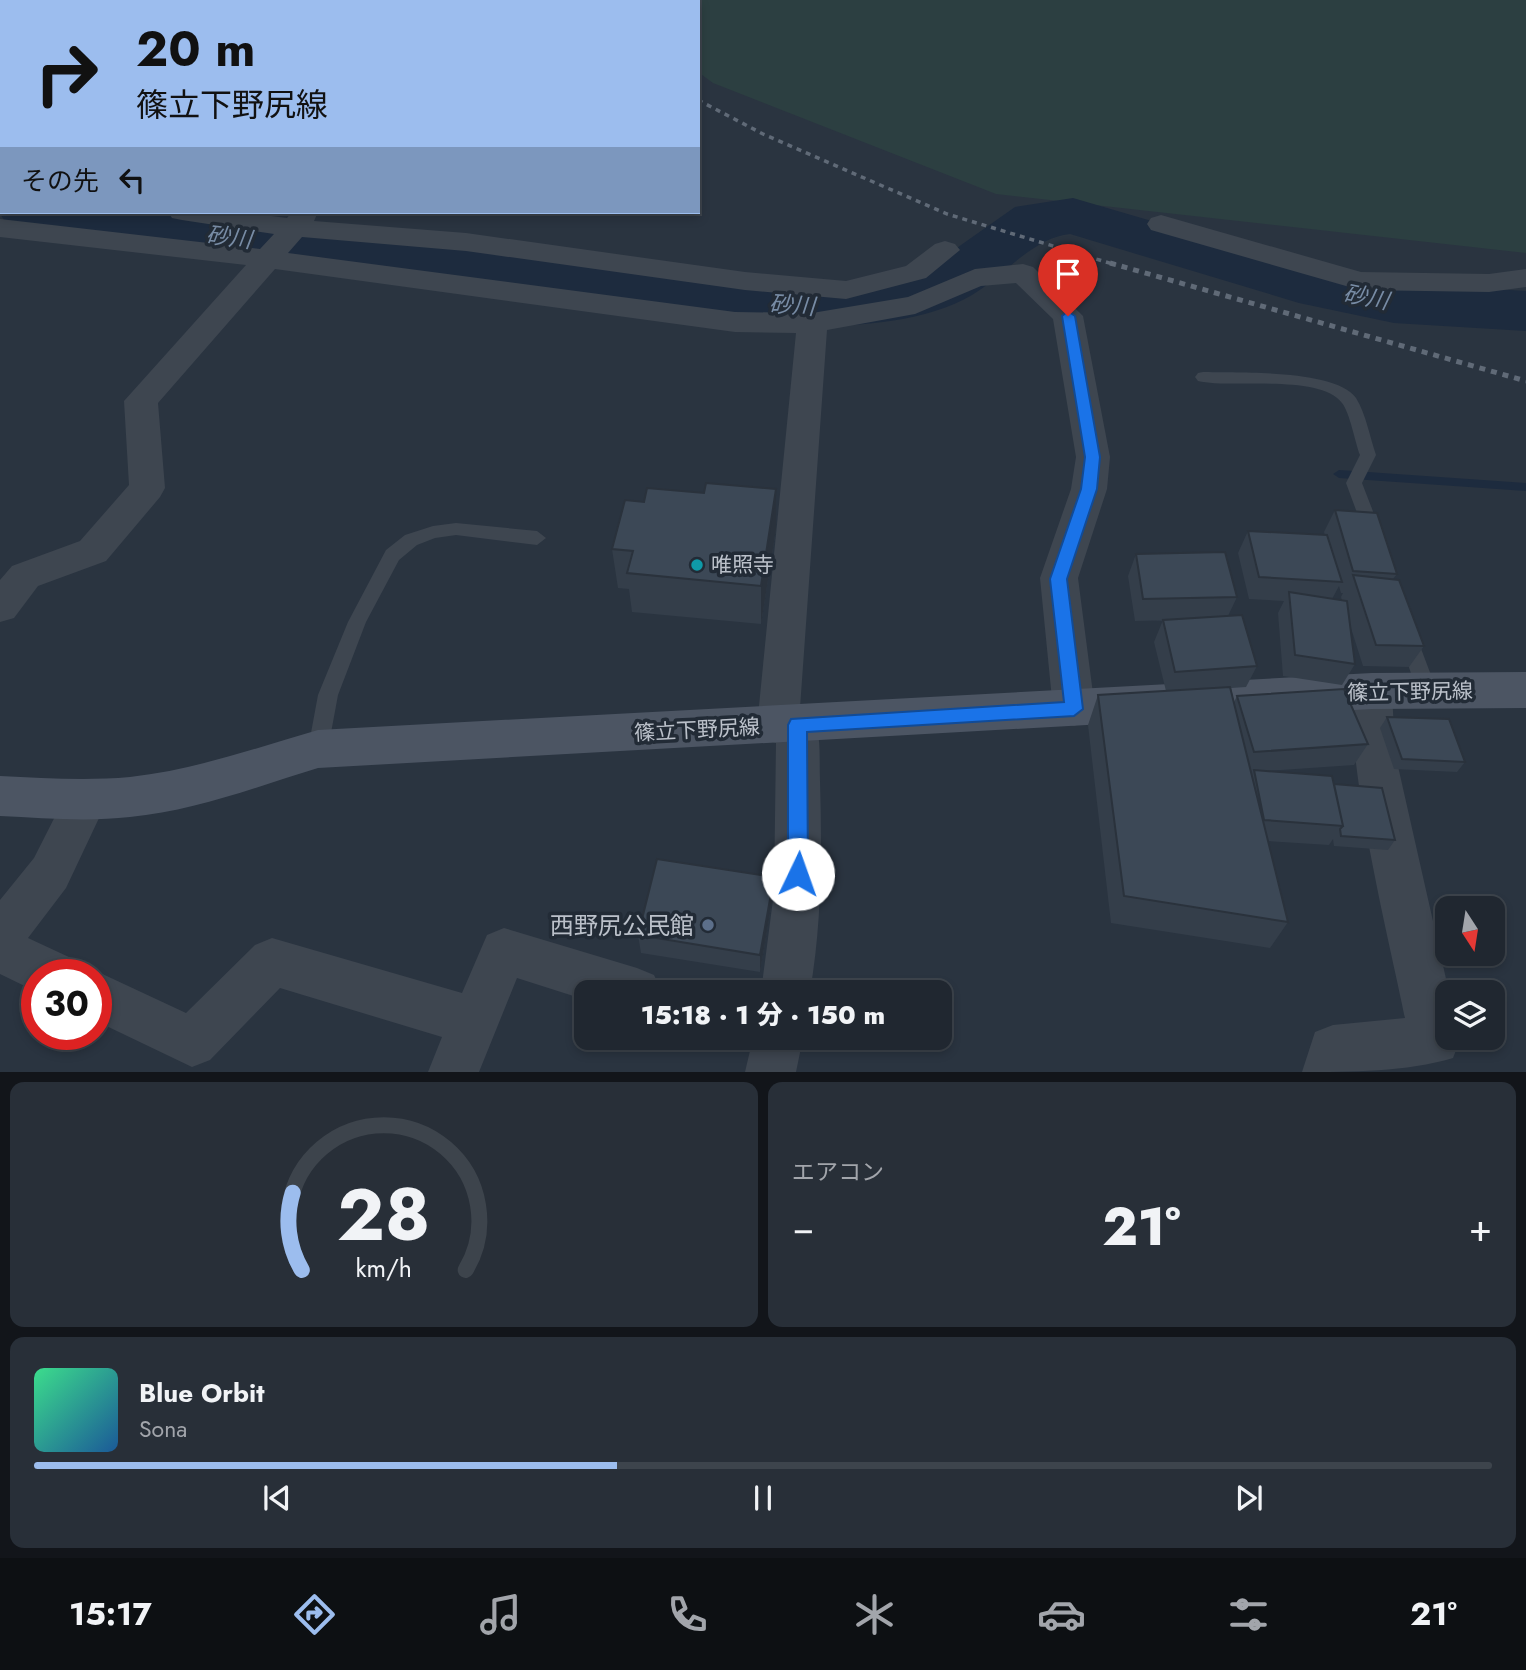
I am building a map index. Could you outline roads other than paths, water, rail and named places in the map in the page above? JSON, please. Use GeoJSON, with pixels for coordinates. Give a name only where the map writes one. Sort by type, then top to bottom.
{"type":"FeatureCollection","features":[{"type":"Feature","properties":{"kind":"main road","name":"篠立下野尻線"},"geometry":{"type":"LineString","coordinates":[[0,796],[86,799],[150,795],[216,780],[318,749],[1372,691],[1526,690]]}},
{"type":"Feature","properties":{"kind":"street"},"geometry":{"type":"LineString","coordinates":[[190,214],[286,236],[735,322],[812,323],[915,305],[975,278],[1023,273],[1068,316],[1093,457],[1089,489],[1059,579],[1074,709]]}},
{"type":"Feature","properties":{"kind":"street"},"geometry":{"type":"LineString","coordinates":[[1161,224],[1360,281],[1489,283],[1526,278]]}},
{"type":"Feature","properties":{"kind":"street"},"geometry":{"type":"LineString","coordinates":[[0,228],[466,242],[745,281],[846,290],[916,272],[945,250]]}},
{"type":"Feature","properties":{"kind":"street"},"geometry":{"type":"LineString","coordinates":[[0,607],[25,576],[93,551],[147,488],[141,401],[286,236]]}},
{"type":"Feature","properties":{"kind":"street"},"geometry":{"type":"LineString","coordinates":[[788,980],[793,956],[800,847],[788,725],[812,323]]}},
{"type":"Feature","properties":{"kind":"street"},"geometry":{"type":"LineString","coordinates":[[1327,1072],[1333,1050],[1435,1040],[1374,753],[1372,691]]}},
{"type":"Feature","properties":{"kind":"street"},"geometry":{"type":"LineString","coordinates":[[0,937],[50,873],[86,799]]}},
{"type":"Feature","properties":{"kind":"street"},"geometry":{"type":"LineString","coordinates":[[0,949],[21,959]]}},
{"type":"Feature","properties":{"kind":"street"},"geometry":{"type":"LineString","coordinates":[[453,1072],[504,951],[598,980]]}},
{"type":"Feature","properties":{"kind":"street"},"geometry":{"type":"LineString","coordinates":[[112,1003],[192,1042],[272,962],[473,1021]]}},
{"type":"Feature","properties":{"kind":"street"},"geometry":{"type":"LineString","coordinates":[[770,1072],[775,1050]]}},
{"type":"Feature","properties":{"kind":"lane"},"geometry":{"type":"LineString","coordinates":[[1203,377],[1292,381],[1342,393],[1349,400],[1368,455],[1354,483],[1377,548]]}},
{"type":"Feature","properties":{"kind":"lane"},"geometry":{"type":"LineString","coordinates":[[318,749],[328,695],[358,622],[392,555],[411,540],[433,532],[456,529],[537,538]]}},
{"type":"Feature","properties":{"kind":"lane"},"geometry":{"type":"LineString","coordinates":[[1404,626],[1427,691]]}},
{"type":"Feature","properties":{"kind":"waterway","name":"砂川"},"geometry":{"type":"LineString","coordinates":[[44,214],[789,306],[852,307],[919,294],[949,282],[1036,220],[1073,216],[1299,284],[1394,303],[1526,311]]}},
{"type":"Feature","properties":{"kind":"waterway"},"geometry":{"type":"LineString","coordinates":[[1339,474],[1526,487]]}},
{"type":"Feature","properties":{"kind":"railway"},"geometry":{"type":"LineString","coordinates":[[700,101],[763,134],[947,214],[1116,265]]}},
{"type":"Feature","properties":{"kind":"railway"},"geometry":{"type":"LineString","coordinates":[[1110,263],[1526,381]]}},
{"type":"Feature","properties":{"kind":"place","name":"唯照寺"},"geometry":{"type":"Point","coordinates":[697,565]}},
{"type":"Feature","properties":{"kind":"place","name":"西野尻公民館"},"geometry":{"type":"Point","coordinates":[708,925]}}]}
